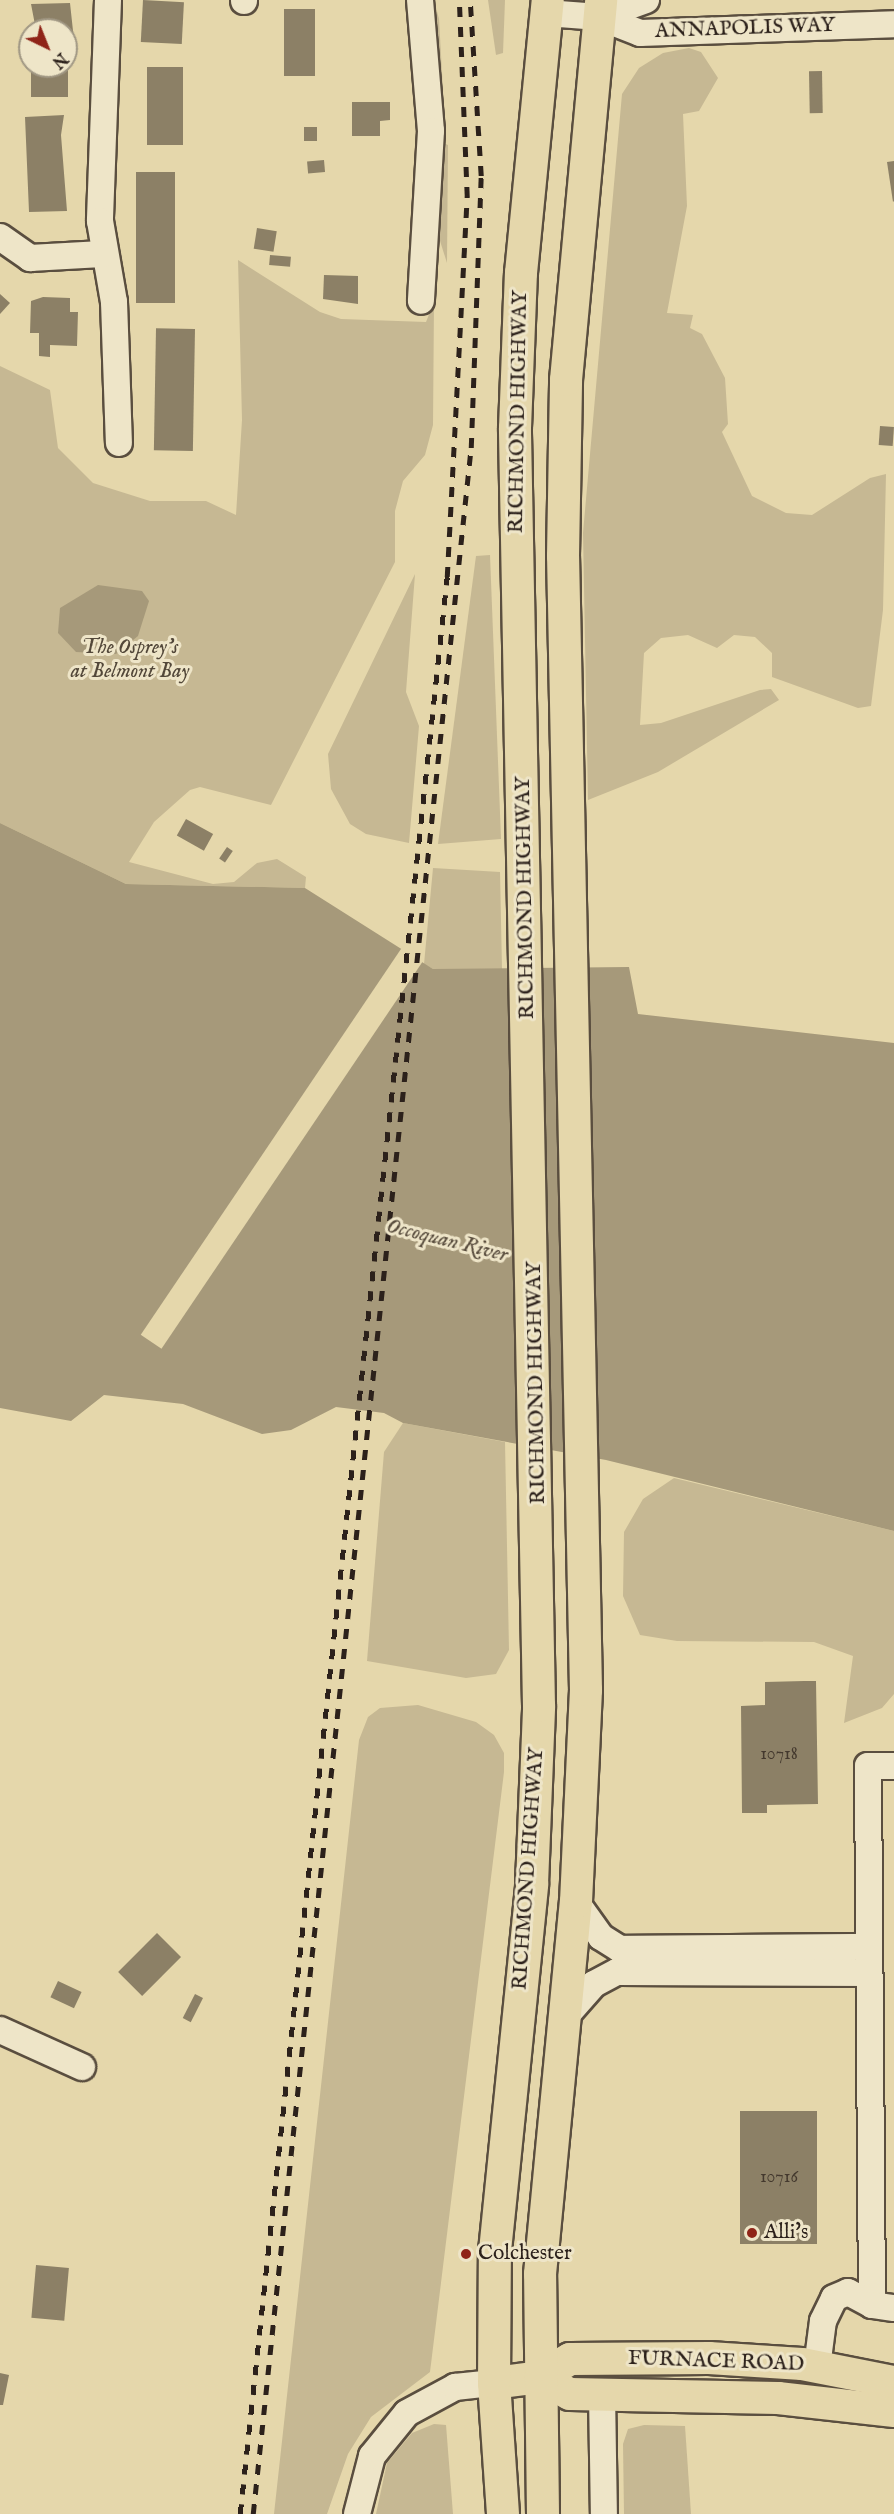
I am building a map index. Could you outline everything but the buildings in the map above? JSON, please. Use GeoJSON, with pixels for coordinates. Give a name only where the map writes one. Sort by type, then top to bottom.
{"type":"FeatureCollection","features":[{"type":"Feature","properties":{"kind":"main road","name":"RICHMOND HIGHWAY"},"geometry":{"type":"LineString","coordinates":[[503,2514],[494,2383],[499,2184],[532,1884],[540,1536],[518,557],[517,341],[547,6]]}},
{"type":"Feature","properties":{"kind":"main road","name":"RICHMOND HIGHWAY"},"geometry":{"type":"LineString","coordinates":[[543,2514],[540,2377],[543,2230],[576,1902],[585,1752],[584,1536],[563,556],[568,321],[600,8]]}},
{"type":"Feature","properties":{"kind":"main road","name":"FURNACE ROAD"},"geometry":{"type":"LineString","coordinates":[[494,2383],[540,2377],[570,2359],[709,2358],[817,2367],[894,2382]]}},
{"type":"Feature","properties":{"kind":"main road","name":"FURNACE ROAD"},"geometry":{"type":"LineString","coordinates":[[540,2377],[570,2394],[778,2398],[894,2412]]}},
{"type":"Feature","properties":{"kind":"street"},"geometry":{"type":"LineString","coordinates":[[108,0],[102,254],[114,302],[119,443]]}},
{"type":"Feature","properties":{"kind":"street"},"geometry":{"type":"LineString","coordinates":[[420,0],[431,131],[421,301]]}},
{"type":"Feature","properties":{"kind":"street","name":"ANNAPOLIS WAY"},"geometry":{"type":"LineString","coordinates":[[547,6],[600,8],[646,0]]}},
{"type":"Feature","properties":{"kind":"street","name":"ANNAPOLIS WAY"},"geometry":{"type":"LineString","coordinates":[[600,8],[640,33],[894,24]]}},
{"type":"Feature","properties":{"kind":"street"},"geometry":{"type":"LineString","coordinates":[[0,237],[30,258],[102,254]]}},
{"type":"Feature","properties":{"kind":"street"},"geometry":{"type":"LineString","coordinates":[[817,2367],[828,2304],[848,2292],[883,2307],[869,1973],[867,1766],[894,1766]]}},
{"type":"Feature","properties":{"kind":"street"},"geometry":{"type":"LineString","coordinates":[[576,1902],[601,1937],[620,1948],[869,1947]]}},
{"type":"Feature","properties":{"kind":"street"},"geometry":{"type":"LineString","coordinates":[[565,2017],[594,1984],[617,1972],[869,1973]]}},
{"type":"Feature","properties":{"kind":"street"},"geometry":{"type":"LineString","coordinates":[[0,2030],[82,2067]]}},
{"type":"Feature","properties":{"kind":"street","name":"FURNACE ROAD"},"geometry":{"type":"LineString","coordinates":[[357,2514],[372,2456],[407,2413],[455,2387],[494,2383]]}},
{"type":"Feature","properties":{"kind":"street"},"geometry":{"type":"LineString","coordinates":[[602,2393],[604,2514]]}},
{"type":"Feature","properties":{"kind":"green space"},"geometry":{"type":"Polygon","coordinates":[[[434,0],[439,19],[443,91],[438,91],[434,0]]]}},
{"type":"Feature","properties":{"kind":"green space"},"geometry":{"type":"Polygon","coordinates":[[[488,0],[505,0],[503,53],[496,55],[488,0]]]}},
{"type":"Feature","properties":{"kind":"green space"},"geometry":{"type":"Polygon","coordinates":[[[689,48],[701,52],[718,78],[699,111],[683,114],[687,206],[667,313],[693,315],[690,328],[702,334],[725,378],[728,424],[722,432],[752,496],[786,513],[812,515],[870,478],[886,474],[883,610],[871,706],[858,708],[772,677],[772,653],[755,637],[734,635],[717,648],[688,635],[661,638],[644,653],[640,725],[661,723],[760,690],[771,689],[779,700],[658,772],[588,800],[583,533],[622,94],[639,68],[663,53],[689,48]]]}},
{"type":"Feature","properties":{"kind":"green space"},"geometry":{"type":"Polygon","coordinates":[[[441,142],[448,145],[447,263],[435,225],[441,142]]]}},
{"type":"Feature","properties":{"kind":"green space","name":"The Osprey's at Belmont Bay"},"geometry":{"type":"Polygon","coordinates":[[[238,260],[320,312],[341,319],[426,322],[434,302],[433,425],[425,455],[403,481],[395,511],[395,562],[271,805],[200,787],[190,790],[154,822],[129,862],[213,884],[234,882],[257,863],[277,859],[306,877],[305,888],[126,884],[0,823],[0,366],[50,390],[58,448],[93,483],[150,501],[206,501],[236,515],[242,420],[238,260]]]}},
{"type":"Feature","properties":{"kind":"green space"},"geometry":{"type":"Polygon","coordinates":[[[490,555],[501,839],[438,844],[476,556],[490,555]]]}},
{"type":"Feature","properties":{"kind":"green space"},"geometry":{"type":"Polygon","coordinates":[[[415,574],[406,692],[419,726],[409,843],[366,834],[350,824],[331,789],[328,754],[415,574]]]}},
{"type":"Feature","properties":{"kind":"green space"},"geometry":{"type":"Polygon","coordinates":[[[433,868],[500,872],[502,969],[433,969],[424,964],[433,868]]]}},
{"type":"Feature","properties":{"kind":"green space"},"geometry":{"type":"Polygon","coordinates":[[[403,1423],[505,1442],[509,1650],[496,1674],[466,1678],[367,1661],[384,1452],[403,1423]]]}},
{"type":"Feature","properties":{"kind":"green space"},"geometry":{"type":"Polygon","coordinates":[[[674,1478],[894,1531],[894,1694],[882,1708],[844,1723],[853,1656],[814,1642],[677,1641],[640,1635],[623,1596],[624,1532],[643,1499],[674,1478]]]}},
{"type":"Feature","properties":{"kind":"green space"},"geometry":{"type":"Polygon","coordinates":[[[418,1705],[476,1722],[494,1735],[504,1753],[504,1772],[430,2372],[371,2417],[348,2454],[327,2514],[274,2514],[359,1740],[368,1717],[380,1708],[418,1705]]]}},
{"type":"Feature","properties":{"kind":"green space"},"geometry":{"type":"Polygon","coordinates":[[[434,2424],[446,2425],[453,2514],[376,2514],[387,2463],[412,2433],[434,2424]]]}},
{"type":"Feature","properties":{"kind":"green space"},"geometry":{"type":"Polygon","coordinates":[[[644,2425],[685,2426],[691,2514],[624,2514],[623,2444],[628,2429],[644,2425]]]}},
{"type":"Feature","properties":{"kind":"water"},"geometry":{"type":"Polygon","coordinates":[[[98,585],[142,591],[149,601],[138,636],[116,654],[76,652],[58,633],[60,608],[98,585]]]}},
{"type":"Feature","properties":{"kind":"water","name":"Occoquan River"},"geometry":{"type":"Polygon","coordinates":[[[0,823],[126,884],[305,888],[433,969],[629,967],[638,1014],[894,1043],[894,1531],[606,1460],[403,1423],[384,1413],[336,1407],[291,1430],[262,1434],[183,1404],[104,1395],[71,1421],[0,1408],[0,823]]]}},
{"type":"Feature","properties":{"kind":"pier"},"geometry":{"type":"Polygon","coordinates":[[[403,946],[424,960],[161,1349],[141,1335],[403,946]]]}},
{"type":"Feature","properties":{"kind":"railway"},"geometry":{"type":"LineString","coordinates":[[240,2514],[447,577],[467,197],[459,0]]}},
{"type":"Feature","properties":{"kind":"railway"},"geometry":{"type":"LineString","coordinates":[[253,2514],[471,448],[481,176],[470,0]]}},
{"type":"Feature","properties":{"kind":"place","name":"Alli's"},"geometry":{"type":"Point","coordinates":[752,2233]}},
{"type":"Feature","properties":{"kind":"place","name":"Colchester"},"geometry":{"type":"Point","coordinates":[466,2254]}}]}
